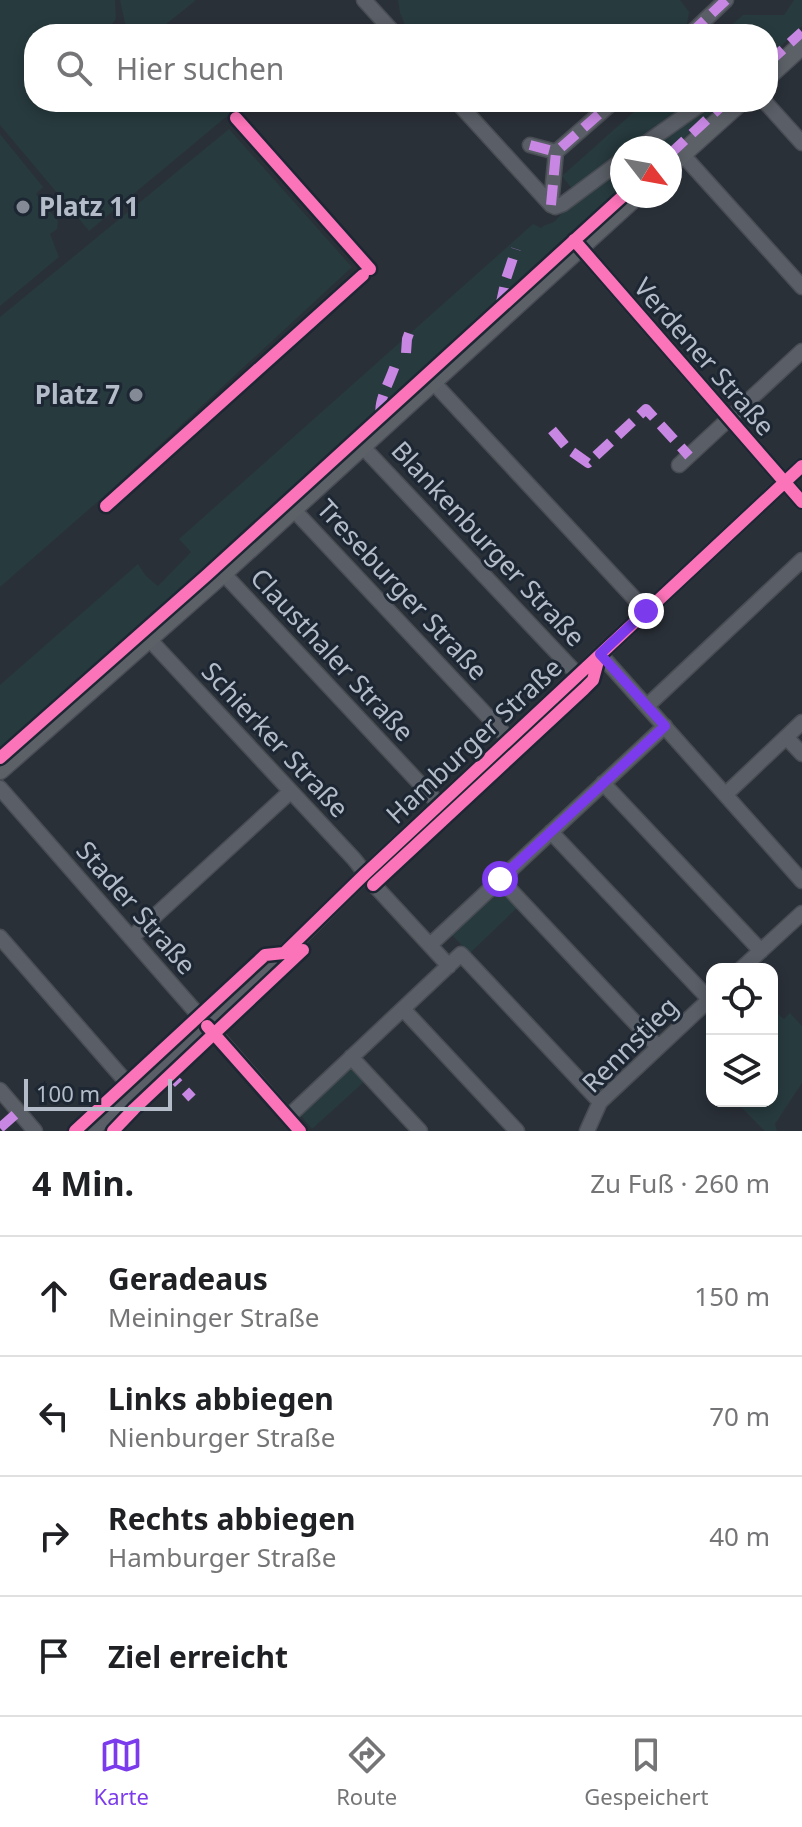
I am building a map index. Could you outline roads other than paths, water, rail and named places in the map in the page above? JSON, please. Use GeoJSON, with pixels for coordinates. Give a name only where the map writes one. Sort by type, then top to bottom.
{"type":"FeatureCollection","features":[{"type":"Feature","properties":{"kind":"main road"},"geometry":{"type":"LineString","coordinates":[[778,67],[802,45]]}},
{"type":"Feature","properties":{"kind":"main road"},"geometry":{"type":"LineString","coordinates":[[682,154],[728,112]]}},
{"type":"Feature","properties":{"kind":"main road"},"geometry":{"type":"LineString","coordinates":[[0,770],[223,573],[623,208]]}},
{"type":"Feature","properties":{"kind":"street"},"geometry":{"type":"LineString","coordinates":[[364,0],[386,24]]}},
{"type":"Feature","properties":{"kind":"street"},"geometry":{"type":"LineString","coordinates":[[701,24],[726,0]]}},
{"type":"Feature","properties":{"kind":"street"},"geometry":{"type":"LineString","coordinates":[[466,112],[555,207],[610,169]]}},
{"type":"Feature","properties":{"kind":"street"},"geometry":{"type":"LineString","coordinates":[[551,205],[556,152],[602,112]]}},
{"type":"Feature","properties":{"kind":"street"},"geometry":{"type":"LineString","coordinates":[[656,136],[690,112]]}},
{"type":"Feature","properties":{"kind":"street"},"geometry":{"type":"LineString","coordinates":[[774,112],[802,143]]}},
{"type":"Feature","properties":{"kind":"street"},"geometry":{"type":"LineString","coordinates":[[530,145],[556,152]]}},
{"type":"Feature","properties":{"kind":"street"},"geometry":{"type":"LineString","coordinates":[[682,166],[802,287]]}},
{"type":"Feature","properties":{"kind":"street","name":"Verdener Straße"},"geometry":{"type":"LineString","coordinates":[[580,247],[802,502]]}},
{"type":"Feature","properties":{"kind":"street"},"geometry":{"type":"LineString","coordinates":[[679,465],[802,351]]}},
{"type":"Feature","properties":{"kind":"street"},"geometry":{"type":"LineString","coordinates":[[432,381],[646,611]]}},
{"type":"Feature","properties":{"kind":"street","name":"Blankenburger Straße"},"geometry":{"type":"LineString","coordinates":[[362,446],[578,675]]}},
{"type":"Feature","properties":{"kind":"street","name":"Hamburger Straße"},"geometry":{"type":"LineString","coordinates":[[92,1131],[802,466]]}},
{"type":"Feature","properties":{"kind":"street","name":"Treseburger Straße"},"geometry":{"type":"LineString","coordinates":[[293,509],[509,739]]}},
{"type":"Feature","properties":{"kind":"street"},"geometry":{"type":"LineString","coordinates":[[647,706],[802,560]]}},
{"type":"Feature","properties":{"kind":"street","name":"Clausthaler Straße"},"geometry":{"type":"LineString","coordinates":[[223,573],[439,804]]}},
{"type":"Feature","properties":{"kind":"street","name":"Schierker Straße"},"geometry":{"type":"LineString","coordinates":[[149,639],[449,966]]}},
{"type":"Feature","properties":{"kind":"street"},"geometry":{"type":"LineString","coordinates":[[600,654],[802,881]]}},
{"type":"Feature","properties":{"kind":"street"},"geometry":{"type":"LineString","coordinates":[[726,794],[802,722]]}},
{"type":"Feature","properties":{"kind":"street"},"geometry":{"type":"LineString","coordinates":[[430,945],[665,726]]}},
{"type":"Feature","properties":{"kind":"street"},"geometry":{"type":"LineString","coordinates":[[786,737],[802,754]]}},
{"type":"Feature","properties":{"kind":"street"},"geometry":{"type":"LineString","coordinates":[[603,783],[761,951]]}},
{"type":"Feature","properties":{"kind":"street","name":"Stader Straße"},"geometry":{"type":"LineString","coordinates":[[0,788],[300,1131]]}},
{"type":"Feature","properties":{"kind":"street"},"geometry":{"type":"LineString","coordinates":[[131,938],[290,792]]}},
{"type":"Feature","properties":{"kind":"street"},"geometry":{"type":"LineString","coordinates":[[551,832],[706,994]]}},
{"type":"Feature","properties":{"kind":"street"},"geometry":{"type":"LineString","coordinates":[[500,879],[658,1047]]}},
{"type":"Feature","properties":{"kind":"street"},"geometry":{"type":"LineString","coordinates":[[748,963],[802,913]]}},
{"type":"Feature","properties":{"kind":"street"},"geometry":{"type":"LineString","coordinates":[[0,937],[135,1092]]}},
{"type":"Feature","properties":{"kind":"street"},"geometry":{"type":"LineString","coordinates":[[288,1117],[461,954],[600,1102]]}},
{"type":"Feature","properties":{"kind":"street","name":"Rennstieg"},"geometry":{"type":"LineString","coordinates":[[587,1131],[600,1102],[706,1002]]}},
{"type":"Feature","properties":{"kind":"street"},"geometry":{"type":"LineString","coordinates":[[403,1009],[517,1131]]}},
{"type":"Feature","properties":{"kind":"street"},"geometry":{"type":"LineString","coordinates":[[351,1057],[420,1131]]}},
{"type":"Feature","properties":{"kind":"street"},"geometry":{"type":"LineString","coordinates":[[0,1090],[35,1131]]}},
{"type":"Feature","properties":{"kind":"tram line"},"geometry":{"type":"LineString","coordinates":[[88,1131],[802,462]]}},
{"type":"Feature","properties":{"kind":"place","name":"Platz 11"},"geometry":{"type":"Point","coordinates":[23,207]}},
{"type":"Feature","properties":{"kind":"place","name":"Platz 7"},"geometry":{"type":"Point","coordinates":[136,395]}}]}
